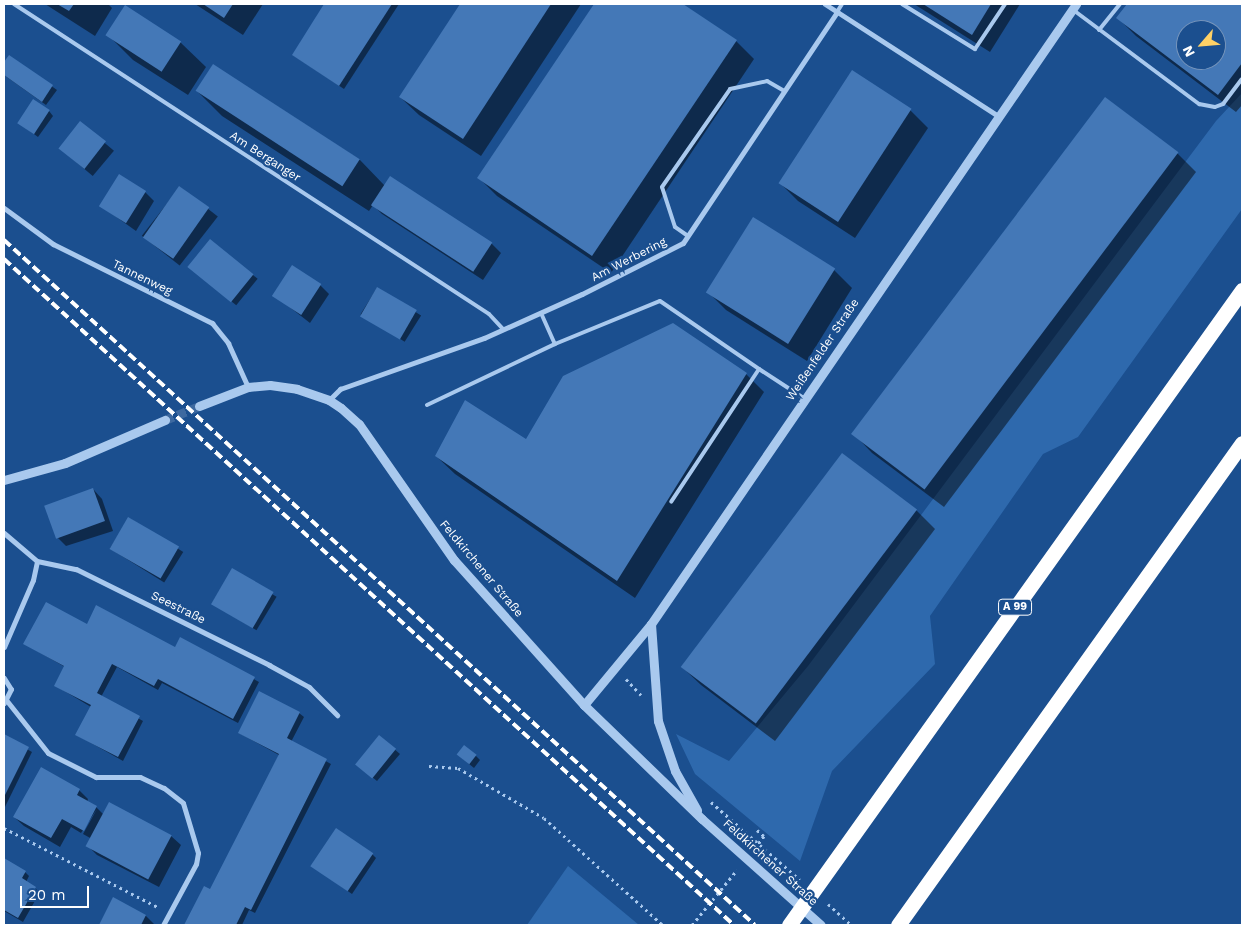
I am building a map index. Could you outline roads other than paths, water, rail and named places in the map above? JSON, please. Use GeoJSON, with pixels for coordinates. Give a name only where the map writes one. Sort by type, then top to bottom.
{"type":"FeatureCollection","features":[{"type":"Feature","properties":{"kind":"highway","name":"A 99"},"geometry":{"type":"LineString","coordinates":[[788,925],[1242,290]]}},
{"type":"Feature","properties":{"kind":"highway"},"geometry":{"type":"LineString","coordinates":[[898,925],[1242,443]]}},
{"type":"Feature","properties":{"kind":"street"},"geometry":{"type":"LineString","coordinates":[[825,4],[998,116]]}},
{"type":"Feature","properties":{"kind":"street","name":"Weißenfelder Straße"},"geometry":{"type":"LineString","coordinates":[[584,704],[651,624],[1074,6]]}},
{"type":"Feature","properties":{"kind":"street","name":"Am Werbering"},"geometry":{"type":"LineString","coordinates":[[329,400],[340,389],[504,329],[541,313],[675,247],[688,236],[837,12]]}},
{"type":"Feature","properties":{"kind":"street","name":"Tannenweg"},"geometry":{"type":"LineString","coordinates":[[4,208],[53,244],[212,323],[228,343],[248,387]]}},
{"type":"Feature","properties":{"kind":"street","name":"Feldkirchener Straße"},"geometry":{"type":"LineString","coordinates":[[199,406],[248,387],[270,385],[297,389],[329,400],[359,424],[454,560],[584,704],[702,819],[821,925]]}},
{"type":"Feature","properties":{"kind":"street"},"geometry":{"type":"LineString","coordinates":[[4,480],[65,463],[165,420]]}},
{"type":"Feature","properties":{"kind":"street","name":"Seestraße"},"geometry":{"type":"LineString","coordinates":[[4,533],[37,561],[76,569],[270,664],[309,687],[337,715]]}},
{"type":"Feature","properties":{"kind":"street"},"geometry":{"type":"LineString","coordinates":[[4,647],[33,580],[37,561]]}},
{"type":"Feature","properties":{"kind":"street","name":"Feldkirchener Straße"},"geometry":{"type":"LineString","coordinates":[[651,624],[658,722],[675,771],[702,819]]}},
{"type":"Feature","properties":{"kind":"street"},"geometry":{"type":"LineString","coordinates":[[4,678],[11,688],[5,702],[48,753],[96,777],[140,777],[164,788],[182,803],[198,853],[163,925]]}},
{"type":"Feature","properties":{"kind":"lane","name":"Am Berganger"},"geometry":{"type":"LineString","coordinates":[[14,4],[489,314],[504,329]]}},
{"type":"Feature","properties":{"kind":"lane"},"geometry":{"type":"LineString","coordinates":[[837,12],[842,4]]}},
{"type":"Feature","properties":{"kind":"lane"},"geometry":{"type":"LineString","coordinates":[[902,4],[975,49],[1005,4]]}},
{"type":"Feature","properties":{"kind":"lane"},"geometry":{"type":"LineString","coordinates":[[1099,30],[1120,4]]}},
{"type":"Feature","properties":{"kind":"lane"},"geometry":{"type":"LineString","coordinates":[[1074,6],[1099,30],[1193,100],[1206,107],[1223,104],[1242,79]]}},
{"type":"Feature","properties":{"kind":"lane"},"geometry":{"type":"LineString","coordinates":[[688,236],[674,227],[662,187],[730,89],[767,81],[784,91]]}},
{"type":"Feature","properties":{"kind":"lane"},"geometry":{"type":"LineString","coordinates":[[428,405],[555,344],[660,301],[805,400]]}},
{"type":"Feature","properties":{"kind":"lane"},"geometry":{"type":"LineString","coordinates":[[541,313],[555,344]]}},
{"type":"Feature","properties":{"kind":"lane"},"geometry":{"type":"LineString","coordinates":[[671,502],[759,369]]}},
{"type":"Feature","properties":{"kind":"tunnel"},"geometry":{"type":"LineString","coordinates":[[165,420],[199,406]]}},
{"type":"Feature","properties":{"kind":"railway"},"geometry":{"type":"LineString","coordinates":[[4,240],[755,925]]}},
{"type":"Feature","properties":{"kind":"railway"},"geometry":{"type":"LineString","coordinates":[[4,259],[734,925]]}}]}
